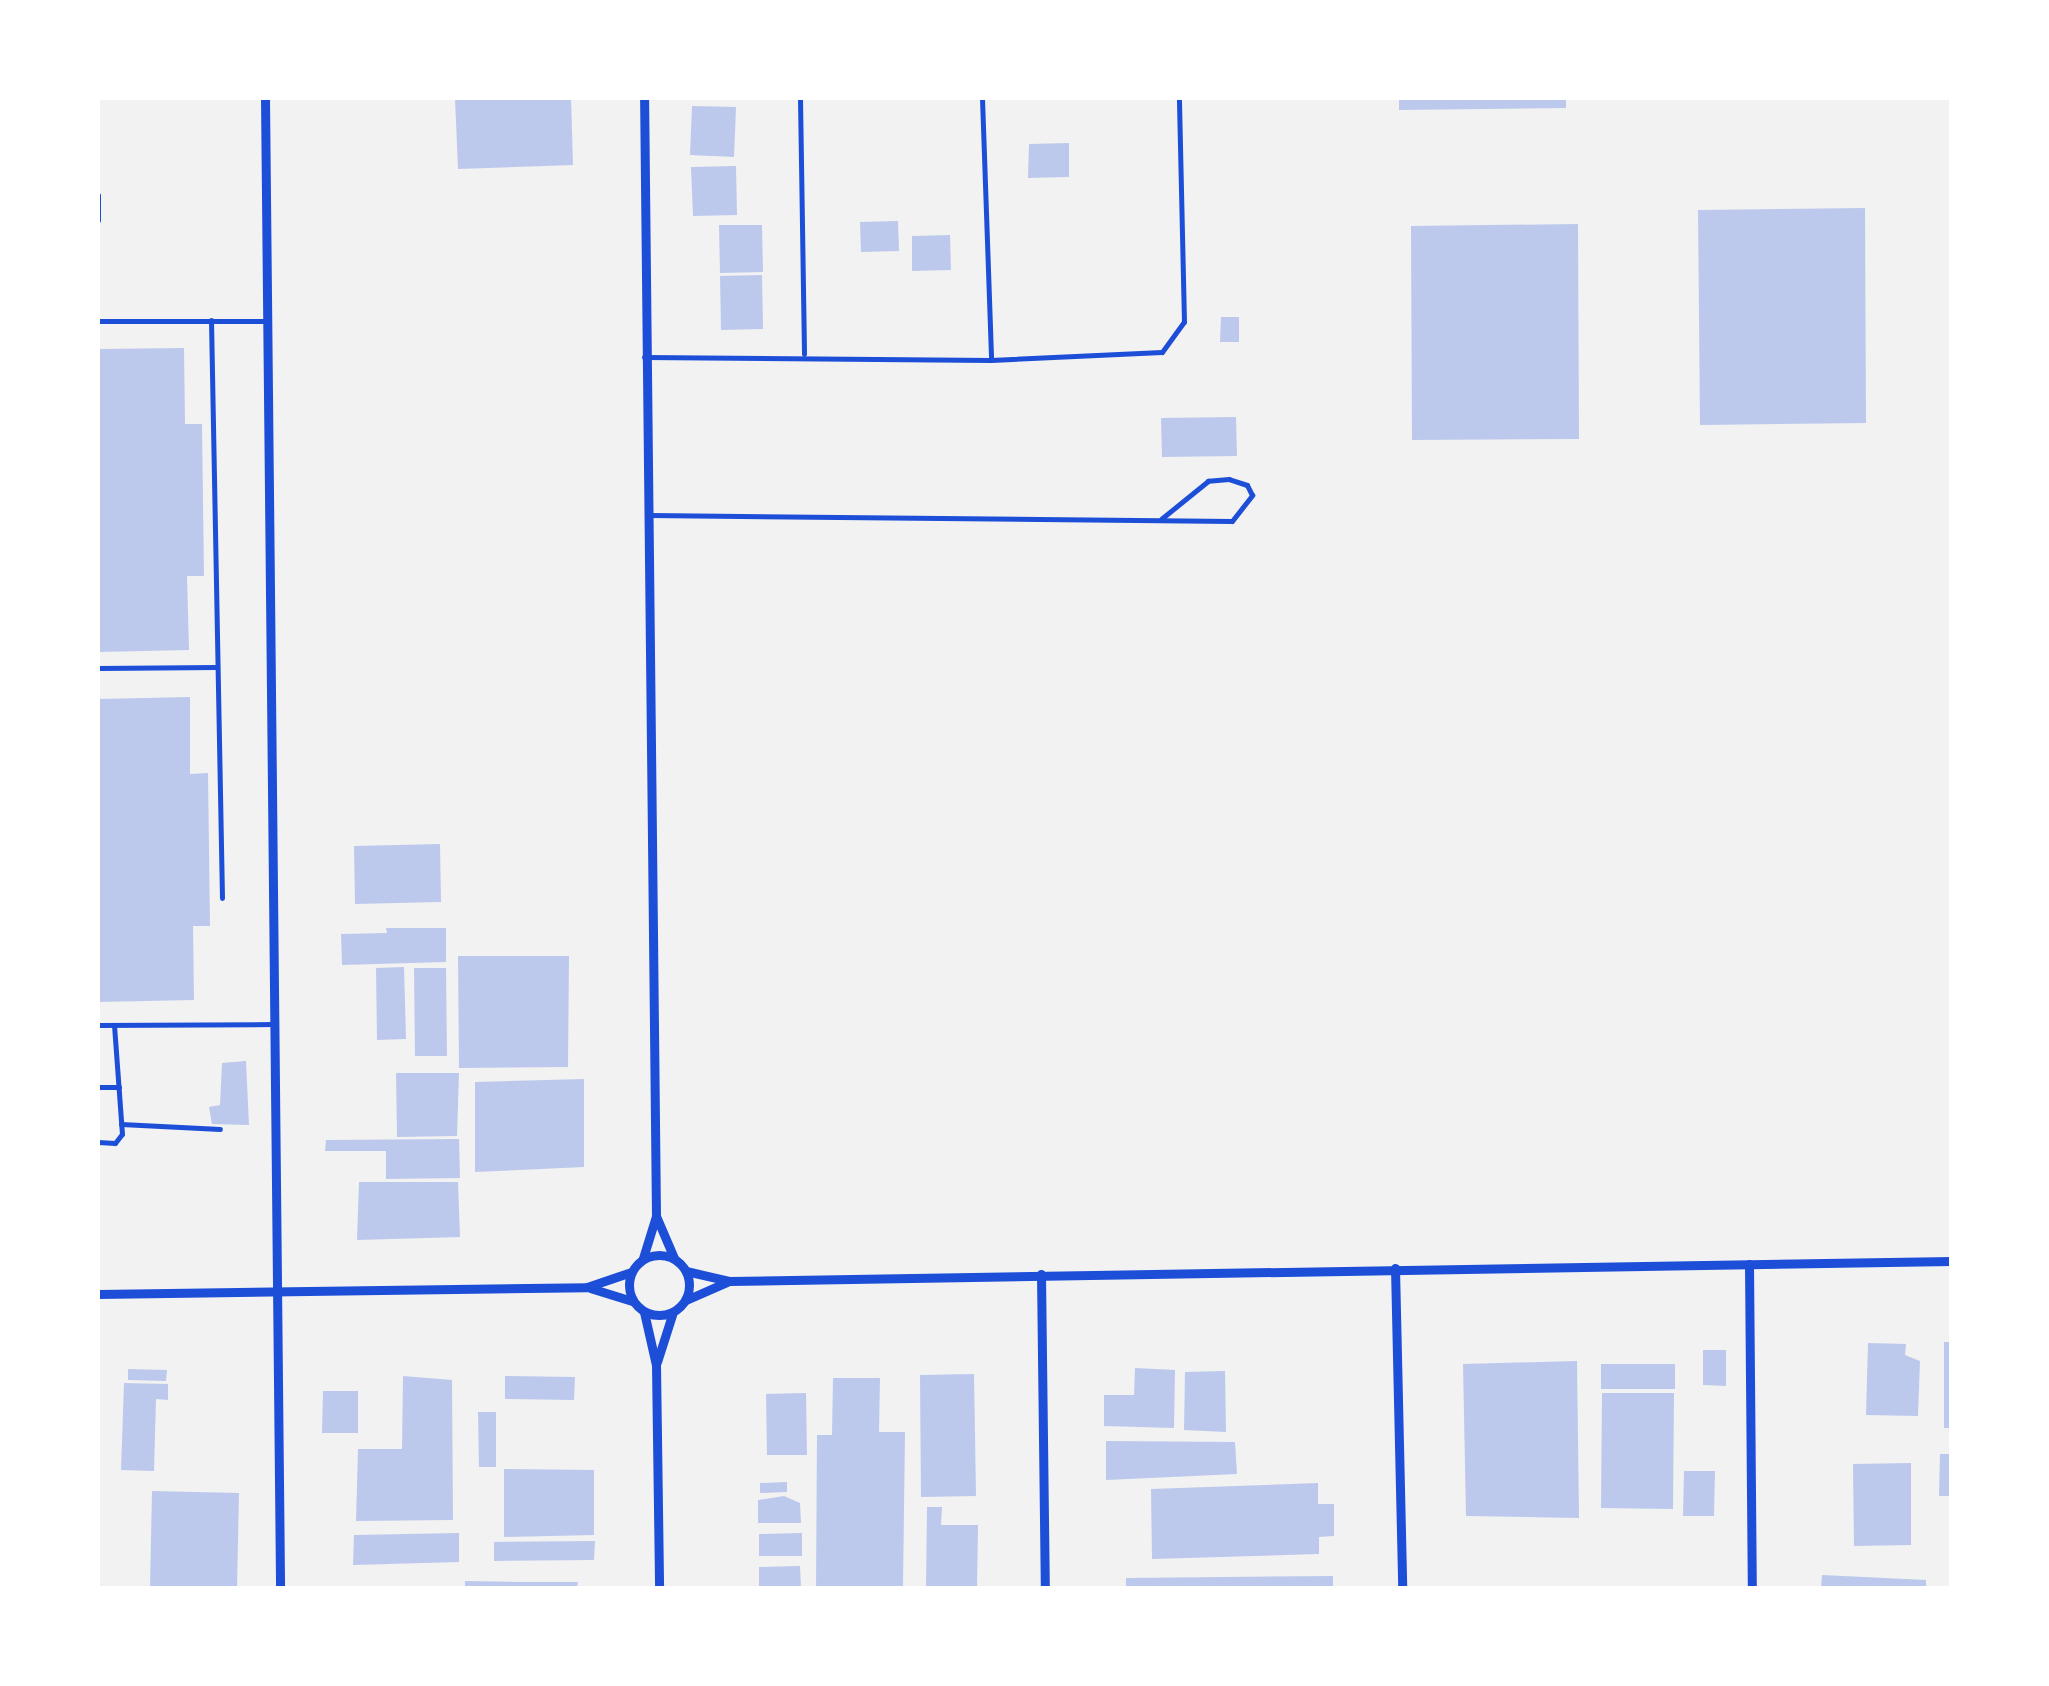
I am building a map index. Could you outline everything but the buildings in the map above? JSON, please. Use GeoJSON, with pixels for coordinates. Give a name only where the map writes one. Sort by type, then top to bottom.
{"type":"FeatureCollection","features":[{"type":"Feature","properties":{"kind":"street"},"geometry":{"type":"LineString","coordinates":[[265,98],[277,1024],[272,1292],[280,1588]]}},
{"type":"Feature","properties":{"kind":"street"},"geometry":{"type":"LineString","coordinates":[[98,1294],[587,1287],[631,1272],[643,1258],[656,1216],[644,98]]}},
{"type":"Feature","properties":{"kind":"street"},"geometry":{"type":"LineString","coordinates":[[656,1216],[674,1258],[686,1271],[730,1281],[1952,1261]]}},
{"type":"Feature","properties":{"kind":"street"},"geometry":{"type":"LineString","coordinates":[[643,1258],[674,1258]]}},
{"type":"Feature","properties":{"kind":"street"},"geometry":{"type":"LineString","coordinates":[[1749,1264],[1752,1588]]}},
{"type":"Feature","properties":{"kind":"street"},"geometry":{"type":"LineString","coordinates":[[1396,1268],[1402,1588]]}},
{"type":"Feature","properties":{"kind":"street"},"geometry":{"type":"LineString","coordinates":[[685,1300],[686,1271]]}},
{"type":"Feature","properties":{"kind":"street"},"geometry":{"type":"LineString","coordinates":[[631,1272],[632,1301]]}},
{"type":"Feature","properties":{"kind":"street"},"geometry":{"type":"LineString","coordinates":[[1041,1274],[1045,1588]]}},
{"type":"Feature","properties":{"kind":"street"},"geometry":{"type":"LineString","coordinates":[[656,1365],[673,1312],[685,1300],[730,1281]]}},
{"type":"Feature","properties":{"kind":"street"},"geometry":{"type":"LineString","coordinates":[[587,1287],[632,1301],[644,1312],[656,1365],[660,1588]]}},
{"type":"Feature","properties":{"kind":"street"},"geometry":{"type":"LineString","coordinates":[[644,1312],[673,1312]]}},
{"type":"Feature","properties":{"kind":"lane"},"geometry":{"type":"LineString","coordinates":[[800,98],[804,355]]}},
{"type":"Feature","properties":{"kind":"lane"},"geometry":{"type":"LineString","coordinates":[[982,98],[991,360]]}},
{"type":"Feature","properties":{"kind":"lane"},"geometry":{"type":"LineString","coordinates":[[644,357],[804,355],[991,360],[1150,356],[1180,334],[1179,98]]}},
{"type":"Feature","properties":{"kind":"lane"},"geometry":{"type":"LineString","coordinates":[[98,195],[98,220]]}},
{"type":"Feature","properties":{"kind":"lane"},"geometry":{"type":"LineString","coordinates":[[211,320],[222,898]]}},
{"type":"Feature","properties":{"kind":"lane"},"geometry":{"type":"LineString","coordinates":[[98,321],[268,321]]}},
{"type":"Feature","properties":{"kind":"lane"},"geometry":{"type":"LineString","coordinates":[[646,514],[1232,520],[1252,495],[1247,485],[1228,479],[1208,481],[1161,519]]}},
{"type":"Feature","properties":{"kind":"lane"},"geometry":{"type":"LineString","coordinates":[[98,668],[217,667]]}},
{"type":"Feature","properties":{"kind":"lane"},"geometry":{"type":"LineString","coordinates":[[98,1025],[277,1024]]}},
{"type":"Feature","properties":{"kind":"lane"},"geometry":{"type":"LineString","coordinates":[[98,1142],[119,1140],[120,1087],[114,1025]]}},
{"type":"Feature","properties":{"kind":"lane"},"geometry":{"type":"LineString","coordinates":[[98,1087],[120,1087]]}},
{"type":"Feature","properties":{"kind":"lane"},"geometry":{"type":"LineString","coordinates":[[121,1124],[220,1129]]}}]}
